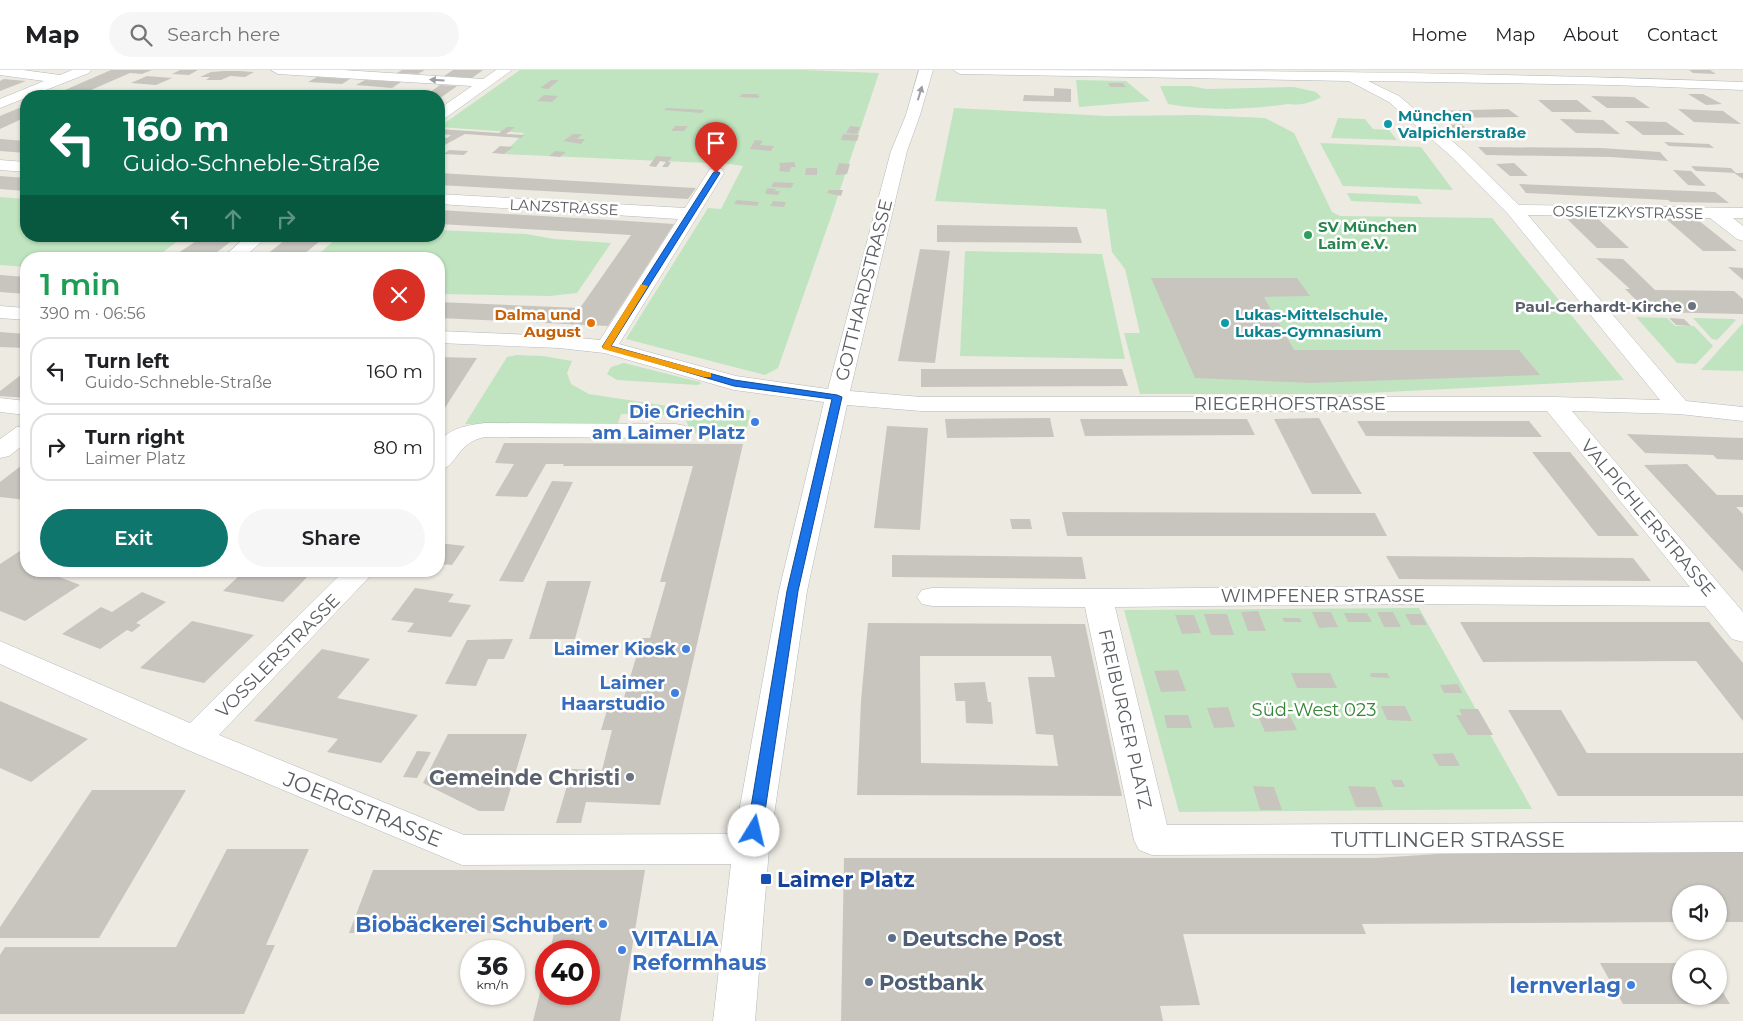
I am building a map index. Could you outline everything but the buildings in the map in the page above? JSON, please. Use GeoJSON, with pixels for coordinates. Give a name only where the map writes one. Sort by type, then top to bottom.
{"type":"FeatureCollection","features":[{"type":"Feature","properties":{"kind":"street"},"geometry":{"type":"LineString","coordinates":[[35,90],[84,70]]}},
{"type":"Feature","properties":{"kind":"street"},"geometry":{"type":"LineString","coordinates":[[278,70],[485,84]]}},
{"type":"Feature","properties":{"kind":"street"},"geometry":{"type":"LineString","coordinates":[[445,112],[505,70]]}},
{"type":"Feature","properties":{"kind":"street","name":"GOTTHARDSTRASSE"},"geometry":{"type":"LineString","coordinates":[[734,1021],[751,850],[792,591],[837,397],[899,151],[913,115],[926,70]]}},
{"type":"Feature","properties":{"kind":"street"},"geometry":{"type":"LineString","coordinates":[[960,70],[1345,73],[1743,86]]}},
{"type":"Feature","properties":{"kind":"street"},"geometry":{"type":"LineString","coordinates":[[0,71],[61,79]]}},
{"type":"Feature","properties":{"kind":"street"},"geometry":{"type":"LineString","coordinates":[[1345,73],[1400,105],[1459,155],[1514,210],[1679,407]]}},
{"type":"Feature","properties":{"kind":"street"},"geometry":{"type":"LineString","coordinates":[[6,102],[20,96]]}},
{"type":"Feature","properties":{"kind":"street"},"geometry":{"type":"LineString","coordinates":[[6,102],[20,101]]}},
{"type":"Feature","properties":{"kind":"street","name":"GOTTHARDSTRASSE"},"geometry":{"type":"LineString","coordinates":[[895,126],[899,151]]}},
{"type":"Feature","properties":{"kind":"street"},"geometry":{"type":"LineString","coordinates":[[0,165],[20,167]]}},
{"type":"Feature","properties":{"kind":"street"},"geometry":{"type":"LineString","coordinates":[[606,347],[716,173]]}},
{"type":"Feature","properties":{"kind":"street","name":"LANZSTRASSE"},"geometry":{"type":"LineString","coordinates":[[445,199],[690,214]]}},
{"type":"Feature","properties":{"kind":"street","name":"OSSIETZKYSTRASSE"},"geometry":{"type":"LineString","coordinates":[[1514,210],[1743,214]]}},
{"type":"Feature","properties":{"kind":"street"},"geometry":{"type":"LineString","coordinates":[[1715,213],[1743,235]]}},
{"type":"Feature","properties":{"kind":"street"},"geometry":{"type":"LineString","coordinates":[[239,252],[251,242]]}},
{"type":"Feature","properties":{"kind":"street"},"geometry":{"type":"LineString","coordinates":[[0,312],[20,314]]}},
{"type":"Feature","properties":{"kind":"street","name":"RIEGERHOFSTRASSE"},"geometry":{"type":"LineString","coordinates":[[445,337],[559,342],[606,347],[734,383],[837,397],[921,404],[1554,404],[1679,407],[1743,414]]}},
{"type":"Feature","properties":{"kind":"street","name":"VALPICHLERSTRASSE"},"geometry":{"type":"LineString","coordinates":[[1554,404],[1586,445],[1743,632]]}},
{"type":"Feature","properties":{"kind":"street"},"geometry":{"type":"LineString","coordinates":[[0,405],[20,407]]}},
{"type":"Feature","properties":{"kind":"street"},"geometry":{"type":"LineString","coordinates":[[445,455],[464,433],[485,430],[676,432]]}},
{"type":"Feature","properties":{"kind":"street"},"geometry":{"type":"LineString","coordinates":[[0,451],[20,436]]}},
{"type":"Feature","properties":{"kind":"street","name":"VOSSLERSTRASSE"},"geometry":{"type":"LineString","coordinates":[[194,739],[354,577]]}},
{"type":"Feature","properties":{"kind":"street","name":"WIMPFENER STRASSE"},"geometry":{"type":"LineString","coordinates":[[932,597],[1098,598],[1402,595],[1714,597]]}},
{"type":"Feature","properties":{"kind":"street","name":"FREIBURGER PLATZ"},"geometry":{"type":"LineString","coordinates":[[1098,598],[1152,840]]}},
{"type":"Feature","properties":{"kind":"street","name":"JOERGSTRASSE"},"geometry":{"type":"LineString","coordinates":[[0,652],[194,739],[462,850],[751,850]]}},
{"type":"Feature","properties":{"kind":"street","name":"TUTTLINGER STRASSE"},"geometry":{"type":"LineString","coordinates":[[1152,840],[1743,837]]}},
{"type":"Feature","properties":{"kind":"green space"},"geometry":{"type":"Polygon","coordinates":[[[520,70],[804,70],[879,73],[778,368],[765,375],[626,339],[708,208],[721,209],[743,166],[503,154],[524,133],[445,127],[445,123],[520,70]]]}},
{"type":"Feature","properties":{"kind":"green space"},"geometry":{"type":"Polygon","coordinates":[[[1076,80],[1126,81],[1150,101],[1079,107],[1076,80]]]}},
{"type":"Feature","properties":{"kind":"green space"},"geometry":{"type":"Polygon","coordinates":[[[1160,86],[1191,86],[1206,89],[1294,87],[1316,92],[1321,97],[1309,102],[1292,105],[1258,108],[1198,108],[1168,104],[1160,86]]]}},
{"type":"Feature","properties":{"kind":"green space","name":"SV München Laim e.V."},"geometry":{"type":"Polygon","coordinates":[[[954,108],[1108,116],[1196,115],[1265,118],[1294,133],[1332,212],[1340,216],[1492,218],[1624,380],[1348,394],[1140,394],[1124,333],[1140,333],[1125,269],[1112,252],[1106,209],[935,201],[954,108]]]}},
{"type":"Feature","properties":{"kind":"green space"},"geometry":{"type":"Polygon","coordinates":[[[1338,118],[1365,119],[1373,129],[1389,130],[1397,140],[1331,138],[1338,118]]]}},
{"type":"Feature","properties":{"kind":"green space"},"geometry":{"type":"Polygon","coordinates":[[[1320,143],[1421,147],[1453,190],[1343,186],[1320,143]]]}},
{"type":"Feature","properties":{"kind":"green space"},"geometry":{"type":"Polygon","coordinates":[[[1347,193],[1417,196],[1422,204],[1351,201],[1347,193]]]}},
{"type":"Feature","properties":{"kind":"green space"},"geometry":{"type":"Polygon","coordinates":[[[0,197],[20,199],[20,242],[176,242],[163,252],[20,252],[20,267],[0,265],[0,197]]]}},
{"type":"Feature","properties":{"kind":"green space"},"geometry":{"type":"Polygon","coordinates":[[[445,230],[526,234],[554,239],[611,243],[577,293],[550,296],[445,294],[445,252],[321,252],[332,242],[445,242],[445,230]]]}},
{"type":"Feature","properties":{"kind":"green space"},"geometry":{"type":"Polygon","coordinates":[[[965,251],[1102,254],[1125,359],[960,356],[965,251]]]}},
{"type":"Feature","properties":{"kind":"green space"},"geometry":{"type":"Polygon","coordinates":[[[1636,317],[1667,318],[1675,326],[1694,326],[1713,346],[1696,364],[1677,363],[1636,317]]]}},
{"type":"Feature","properties":{"kind":"green space"},"geometry":{"type":"Polygon","coordinates":[[[1693,318],[1736,320],[1717,340],[1712,339],[1693,318]]]}},
{"type":"Feature","properties":{"kind":"green space"},"geometry":{"type":"Polygon","coordinates":[[[1743,323],[1743,371],[1701,370],[1743,323]]]}},
{"type":"Feature","properties":{"kind":"green space"},"geometry":{"type":"Polygon","coordinates":[[[517,355],[543,356],[572,361],[567,373],[571,384],[589,394],[668,406],[751,410],[745,435],[690,433],[685,415],[621,414],[617,426],[465,424],[507,357],[517,355]]]}},
{"type":"Feature","properties":{"kind":"green space"},"geometry":{"type":"Polygon","coordinates":[[[624,363],[700,382],[701,384],[617,380],[607,374],[611,367],[624,363]]]}},
{"type":"Feature","properties":{"kind":"green space","name":"Süd-West 023"},"geometry":{"type":"Polygon","coordinates":[[[1419,608],[1532,809],[1179,812],[1124,610],[1419,608]]]}},
{"type":"Feature","properties":{"kind":"slow traffic"},"geometry":{"type":"LineString","coordinates":[[644,286],[606,347],[707,375]]}},
{"type":"Feature","properties":{"kind":"place","name":"München Valpichlerstraße"},"geometry":{"type":"Point","coordinates":[1388,124]}},
{"type":"Feature","properties":{"kind":"place","name":"SV München Laim e.V."},"geometry":{"type":"Point","coordinates":[1308,235]}},
{"type":"Feature","properties":{"kind":"place","name":"Paul-Gerhardt-Kirche"},"geometry":{"type":"Point","coordinates":[1692,306]}},
{"type":"Feature","properties":{"kind":"place","name":"Dalma und August"},"geometry":{"type":"Point","coordinates":[591,323]}},
{"type":"Feature","properties":{"kind":"place","name":"Lukas-Mittelschule, Lukas-Gymnasium"},"geometry":{"type":"Point","coordinates":[1225,323]}},
{"type":"Feature","properties":{"kind":"place","name":"Die Griechin am Laimer Platz"},"geometry":{"type":"Point","coordinates":[755,422]}},
{"type":"Feature","properties":{"kind":"place","name":"Laimer Kiosk"},"geometry":{"type":"Point","coordinates":[686,649]}},
{"type":"Feature","properties":{"kind":"place","name":"Laimer Haarstudio"},"geometry":{"type":"Point","coordinates":[675,693]}},
{"type":"Feature","properties":{"kind":"place","name":"Gemeinde Christi"},"geometry":{"type":"Point","coordinates":[630,777]}},
{"type":"Feature","properties":{"kind":"place","name":"Laimer Platz"},"geometry":{"type":"Point","coordinates":[766,879]}},
{"type":"Feature","properties":{"kind":"place","name":"Biobäckerei Schubert"},"geometry":{"type":"Point","coordinates":[603,924]}},
{"type":"Feature","properties":{"kind":"place","name":"Deutsche Post"},"geometry":{"type":"Point","coordinates":[892,938]}},
{"type":"Feature","properties":{"kind":"place","name":"VITALIA Reformhaus"},"geometry":{"type":"Point","coordinates":[622,950]}},
{"type":"Feature","properties":{"kind":"place","name":"Postbank"},"geometry":{"type":"Point","coordinates":[869,982]}},
{"type":"Feature","properties":{"kind":"place","name":"lernverlag"},"geometry":{"type":"Point","coordinates":[1631,985]}},
{"type":"Feature","properties":{"kind":"route"},"geometry":{"type":"LineString","coordinates":[[716,173],[606,347],[734,383],[837,397],[792,591],[754,831]]}}]}
